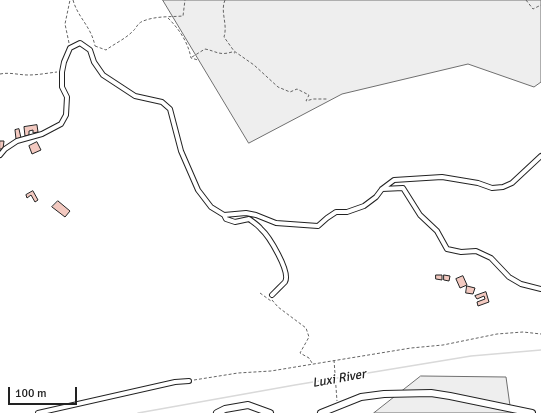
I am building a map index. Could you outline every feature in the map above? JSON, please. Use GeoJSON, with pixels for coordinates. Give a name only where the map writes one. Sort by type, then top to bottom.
{"type":"FeatureCollection","features":[{"type":"Feature","properties":{"kind":"street"},"geometry":{"type":"LineString","coordinates":[[0,155],[5,149],[17,141],[42,134],[61,124],[66,115],[67,98],[62,87],[64,62],[70,48],[80,43],[90,50],[94,62],[103,75],[135,96],[162,102],[170,109],[181,151],[198,190],[211,207],[224,215],[226,219],[230,221],[249,219],[261,228],[272,243],[283,265],[285,276],[285,282],[272,295]]}},
{"type":"Feature","properties":{"kind":"street"},"geometry":{"type":"LineString","coordinates":[[224,215],[246,213],[256,215],[276,223],[318,226],[336,212],[347,212],[364,206],[394,180],[442,177],[478,183],[492,188],[503,187],[512,182],[541,156]]}},
{"type":"Feature","properties":{"kind":"street"},"geometry":{"type":"LineString","coordinates":[[382,190],[403,188],[420,215],[437,231],[447,249],[461,252],[476,250],[490,258],[509,277],[521,284],[541,289]]}},
{"type":"Feature","properties":{"kind":"street"},"geometry":{"type":"LineString","coordinates":[[38,413],[175,382],[189,381]]}},
{"type":"Feature","properties":{"kind":"street"},"geometry":{"type":"LineString","coordinates":[[321,413],[362,398],[384,394],[431,393],[532,413]]}},
{"type":"Feature","properties":{"kind":"street"},"geometry":{"type":"LineString","coordinates":[[217,413],[225,409],[248,405],[270,413]]}},
{"type":"Feature","properties":{"kind":"path"},"geometry":{"type":"LineString","coordinates":[[70,0],[66,24],[67,39],[70,48]]}},
{"type":"Feature","properties":{"kind":"path"},"geometry":{"type":"LineString","coordinates":[[73,0],[76,10],[88,26],[94,38],[95,46],[106,50],[133,32],[137,24],[145,20],[161,17],[167,18],[183,16],[185,0]]}},
{"type":"Feature","properties":{"kind":"path"},"geometry":{"type":"LineString","coordinates":[[225,0],[223,6],[226,29],[224,37],[237,54]]}},
{"type":"Feature","properties":{"kind":"path"},"geometry":{"type":"LineString","coordinates":[[526,0],[533,9],[541,5]]}},
{"type":"Feature","properties":{"kind":"path"},"geometry":{"type":"LineString","coordinates":[[167,18],[177,27],[190,48],[191,58]]}},
{"type":"Feature","properties":{"kind":"path"},"geometry":{"type":"LineString","coordinates":[[191,58],[205,49],[212,50],[218,54],[232,52],[254,65],[278,87],[290,92],[297,89],[310,95],[306,101],[328,98]]}},
{"type":"Feature","properties":{"kind":"path"},"geometry":{"type":"LineString","coordinates":[[191,58],[198,60]]}},
{"type":"Feature","properties":{"kind":"path"},"geometry":{"type":"LineString","coordinates":[[0,74],[7,72],[32,76],[44,73],[62,72]]}},
{"type":"Feature","properties":{"kind":"path"},"geometry":{"type":"LineString","coordinates":[[260,293],[306,328],[309,337],[300,353],[309,358],[312,363]]}},
{"type":"Feature","properties":{"kind":"path"},"geometry":{"type":"LineString","coordinates":[[272,295],[272,301]]}},
{"type":"Feature","properties":{"kind":"path"},"geometry":{"type":"LineString","coordinates":[[189,381],[238,372],[271,371],[312,363],[411,348],[443,345],[497,334],[523,332],[541,334]]}},
{"type":"Feature","properties":{"kind":"path"},"geometry":{"type":"LineString","coordinates":[[334,360],[337,381],[337,406]]}},
{"type":"Feature","properties":{"kind":"shaded area"},"geometry":{"type":"Polygon","coordinates":[[[163,0],[541,0],[541,82],[534,87],[468,64],[342,94],[249,143],[163,0]]]}},
{"type":"Feature","properties":{"kind":"shaded area"},"geometry":{"type":"Polygon","coordinates":[[[421,376],[506,377],[511,413],[374,413],[421,376]]]}},
{"type":"Feature","properties":{"kind":"building"},"geometry":{"type":"Polygon","coordinates":[[[37,125],[38,132],[33,133],[33,130],[29,131],[29,135],[25,136],[24,127],[37,125]]]}},
{"type":"Feature","properties":{"kind":"building"},"geometry":{"type":"Polygon","coordinates":[[[19,129],[21,138],[16,139],[15,130],[19,129]]]}},
{"type":"Feature","properties":{"kind":"building"},"geometry":{"type":"Polygon","coordinates":[[[0,141],[4,141],[3,149],[0,149],[0,141]]]}},
{"type":"Feature","properties":{"kind":"building"},"geometry":{"type":"Polygon","coordinates":[[[37,142],[41,150],[32,154],[29,146],[37,142]]]}},
{"type":"Feature","properties":{"kind":"building"},"geometry":{"type":"Polygon","coordinates":[[[33,191],[38,200],[35,202],[31,195],[27,198],[26,195],[33,191]]]}},
{"type":"Feature","properties":{"kind":"building"},"geometry":{"type":"Polygon","coordinates":[[[58,201],[70,211],[65,217],[52,207],[58,201]]]}},
{"type":"Feature","properties":{"kind":"building"},"geometry":{"type":"Polygon","coordinates":[[[436,275],[442,275],[442,280],[436,279],[436,275]]]}},
{"type":"Feature","properties":{"kind":"building"},"geometry":{"type":"Polygon","coordinates":[[[444,275],[450,276],[449,281],[444,280],[444,275]]]}},
{"type":"Feature","properties":{"kind":"building"},"geometry":{"type":"Polygon","coordinates":[[[463,276],[467,285],[460,288],[456,279],[463,276]]]}},
{"type":"Feature","properties":{"kind":"building"},"geometry":{"type":"Polygon","coordinates":[[[467,286],[475,288],[473,294],[466,293],[467,286]]]}},
{"type":"Feature","properties":{"kind":"building"},"geometry":{"type":"Polygon","coordinates":[[[486,292],[489,302],[478,306],[477,302],[485,299],[484,296],[477,299],[475,296],[486,292]]]}},
{"type":"Feature","properties":{"kind":"waterway","name":"Luxi River"},"geometry":{"type":"LineString","coordinates":[[138,413],[471,356],[541,350]]}}]}
